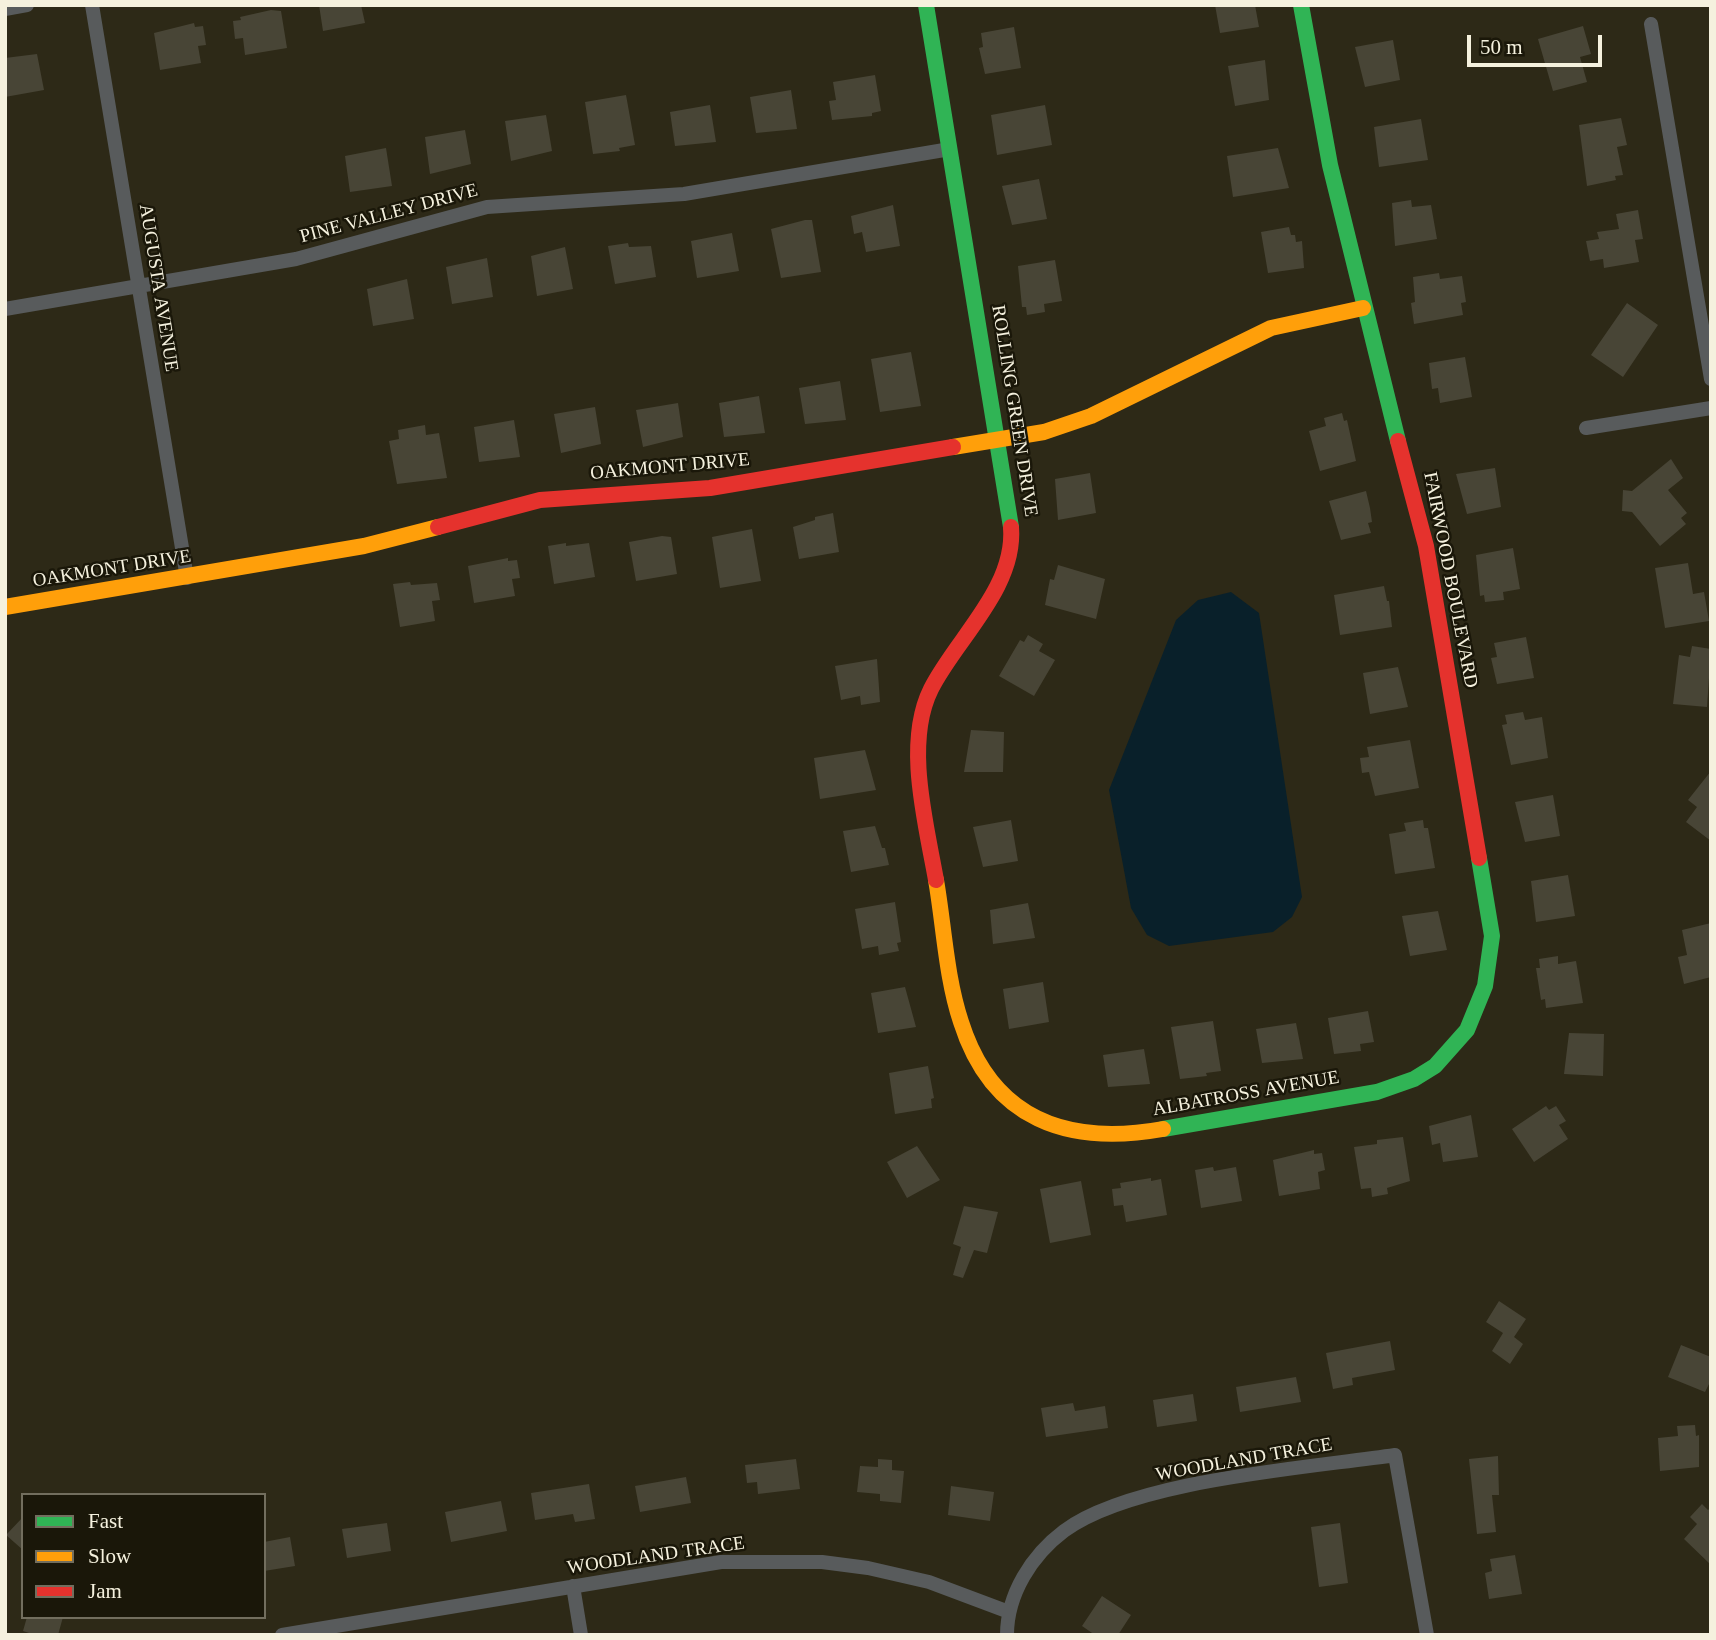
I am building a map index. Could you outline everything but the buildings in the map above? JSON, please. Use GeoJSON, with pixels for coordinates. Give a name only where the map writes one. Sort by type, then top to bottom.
{"type":"FeatureCollection","features":[{"type":"Feature","properties":{"kind":"street"},"geometry":{"type":"LineString","coordinates":[[5,9],[27,5]]}},
{"type":"Feature","properties":{"kind":"street","name":"AUGUSTA AVENUE"},"geometry":{"type":"LineString","coordinates":[[92,5],[187,578]]}},
{"type":"Feature","properties":{"kind":"street","name":"ROLLING GREEN DRIVE"},"geometry":{"type":"LineString","coordinates":[[926,5],[999,440],[1012,534],[999,587],[930,690],[917,744],[918,772],[960,1021],[977,1066],[1004,1098],[1023,1113]]}},
{"type":"Feature","properties":{"kind":"street","name":"FAIRWOOD BOULEVARD"},"geometry":{"type":"LineString","coordinates":[[1301,5],[1330,165],[1363,308],[1426,546],[1492,936],[1488,985],[1463,1039]]}},
{"type":"Feature","properties":{"kind":"street"},"geometry":{"type":"LineString","coordinates":[[1651,24],[1711,379]]}},
{"type":"Feature","properties":{"kind":"street","name":"PINE VALLEY DRIVE"},"geometry":{"type":"LineString","coordinates":[[5,309],[296,259],[487,207],[684,194],[950,149]]}},
{"type":"Feature","properties":{"kind":"street","name":"OAKMONT DRIVE"},"geometry":{"type":"LineString","coordinates":[[5,607],[364,546],[540,500],[710,488],[1044,432],[1091,416],[1271,328],[1363,308]]}},
{"type":"Feature","properties":{"kind":"street"},"geometry":{"type":"LineString","coordinates":[[1586,428],[1711,408]]}},
{"type":"Feature","properties":{"kind":"street","name":"ALBATROSS AVENUE"},"geometry":{"type":"LineString","coordinates":[[1023,1113],[1060,1130],[1105,1136],[1130,1135],[1391,1088],[1434,1064],[1463,1039]]}},
{"type":"Feature","properties":{"kind":"street","name":"WOODLAND TRACE"},"geometry":{"type":"LineString","coordinates":[[282,1635],[721,1562],[822,1562],[868,1568],[929,1582],[1009,1612],[1021,1578],[1063,1532],[1093,1516],[1164,1492],[1395,1455],[1427,1635]]}},
{"type":"Feature","properties":{"kind":"street"},"geometry":{"type":"LineString","coordinates":[[573,1586],[581,1635]]}},
{"type":"Feature","properties":{"kind":"street"},"geometry":{"type":"LineString","coordinates":[[1007,1635],[1009,1612]]}},
{"type":"Feature","properties":{"kind":"water"},"geometry":{"type":"Polygon","coordinates":[[[1231,592],[1259,613],[1302,897],[1292,917],[1273,932],[1169,946],[1147,935],[1131,908],[1109,790],[1176,620],[1198,600],[1231,592]]]}},
{"type":"Feature","properties":{"kind":"traffic: fast"},"geometry":{"type":"LineString","coordinates":[[926,5],[1011,527]]}},
{"type":"Feature","properties":{"kind":"traffic: fast"},"geometry":{"type":"LineString","coordinates":[[1301,5],[1330,165],[1398,441]]}},
{"type":"Feature","properties":{"kind":"traffic: fast"},"geometry":{"type":"LineString","coordinates":[[1163,1129],[1377,1092],[1414,1079],[1435,1066],[1467,1030],[1485,986],[1492,936],[1479,858]]}},
{"type":"Feature","properties":{"kind":"traffic: slow"},"geometry":{"type":"LineString","coordinates":[[953,447],[1044,432],[1091,416],[1271,328],[1363,308]]}},
{"type":"Feature","properties":{"kind":"traffic: slow"},"geometry":{"type":"LineString","coordinates":[[5,607],[364,546],[438,527]]}},
{"type":"Feature","properties":{"kind":"traffic: slow"},"geometry":{"type":"LineString","coordinates":[[936,880],[956,1005],[975,1055],[992,1082],[1013,1103],[1038,1119],[1066,1128],[1096,1133],[1163,1129]]}},
{"type":"Feature","properties":{"kind":"traffic: jam"},"geometry":{"type":"LineString","coordinates":[[1398,441],[1426,546],[1479,858]]}},
{"type":"Feature","properties":{"kind":"traffic: jam"},"geometry":{"type":"LineString","coordinates":[[438,527],[540,500],[710,488],[953,447]]}},
{"type":"Feature","properties":{"kind":"traffic: jam"},"geometry":{"type":"LineString","coordinates":[[936,880],[923,809],[918,758],[923,710],[942,670],[994,592],[1010,549],[1011,527]]}}]}
